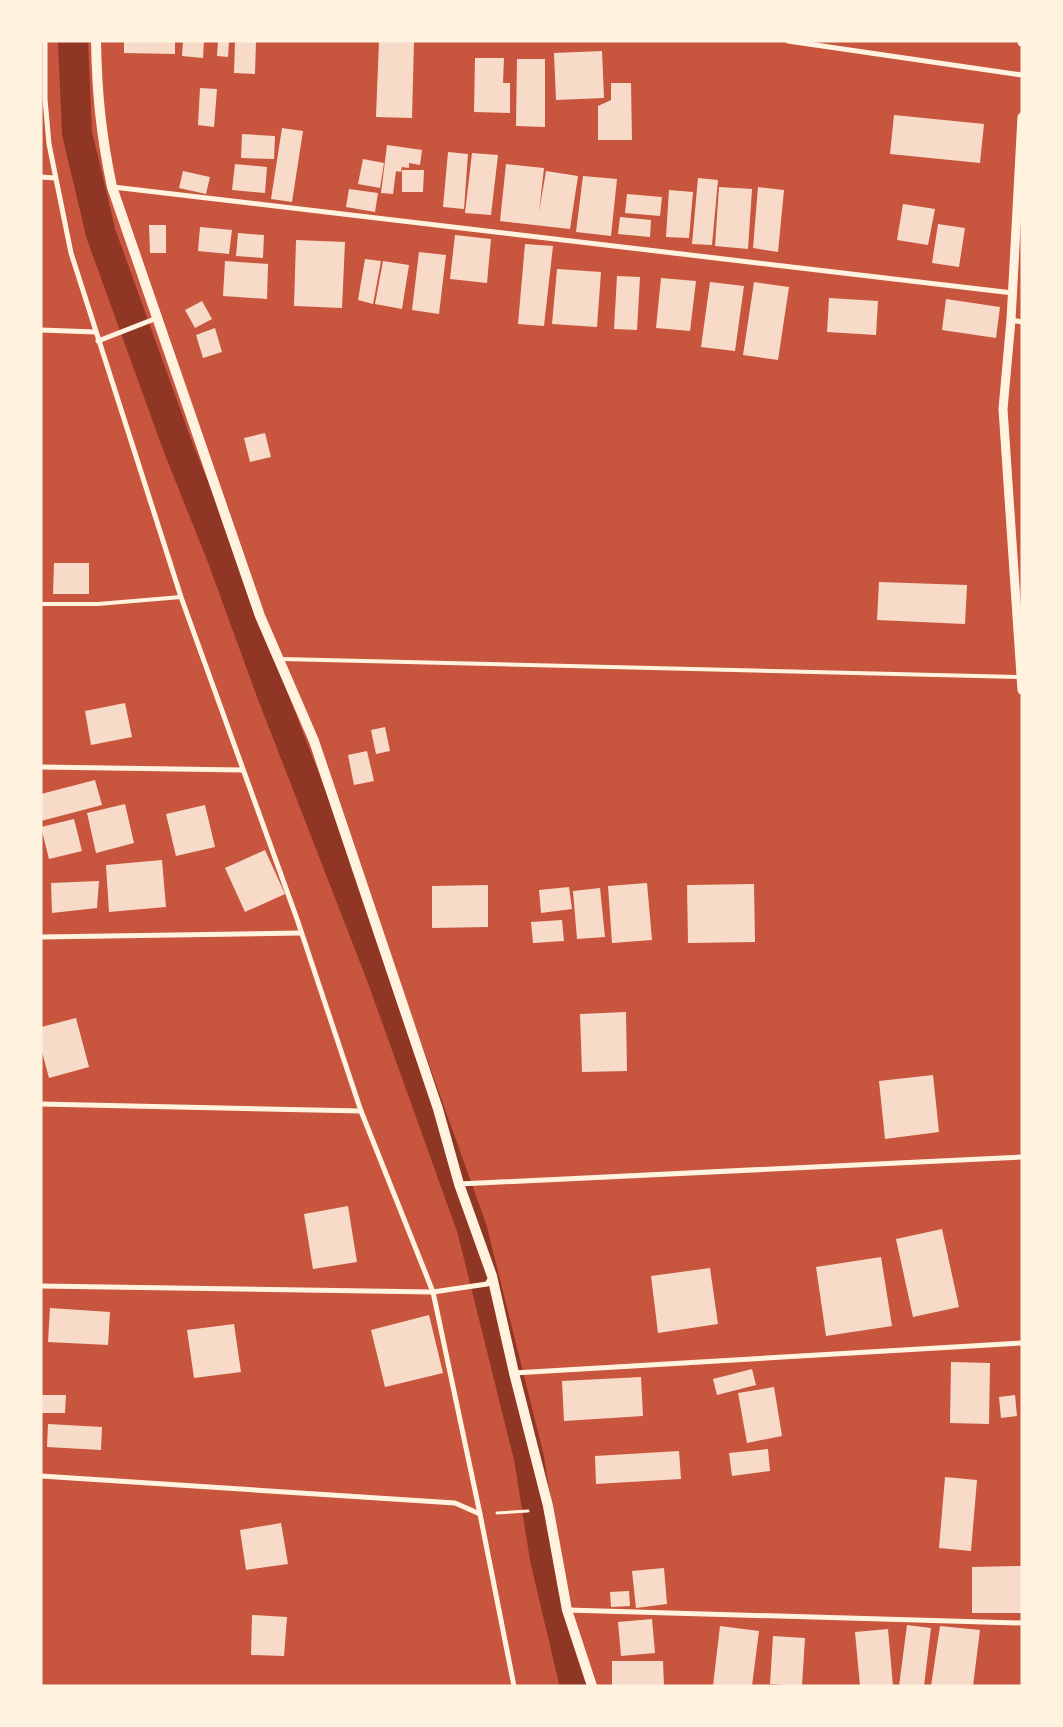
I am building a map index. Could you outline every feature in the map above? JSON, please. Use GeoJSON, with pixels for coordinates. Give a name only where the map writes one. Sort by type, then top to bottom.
{"type":"FeatureCollection","features":[{"type":"Feature","properties":{"kind":"main road"},"geometry":{"type":"LineString","coordinates":[[96,41],[98,104],[102,140],[112,187],[153,320],[260,616],[314,741],[435,1100],[490,1280],[548,1506],[567,1610],[592,1686]]}},
{"type":"Feature","properties":{"kind":"street"},"geometry":{"type":"LineString","coordinates":[[45,41],[45,99],[49,144],[71,253],[180,597],[301,933],[361,1111],[433,1292],[514,1686]]}},
{"type":"Feature","properties":{"kind":"street"},"geometry":{"type":"LineString","coordinates":[[788,41],[1022,75]]}},
{"type":"Feature","properties":{"kind":"street"},"geometry":{"type":"LineString","coordinates":[[1022,116],[1013,293],[1003,409],[1018,594],[1022,690]]}},
{"type":"Feature","properties":{"kind":"street"},"geometry":{"type":"LineString","coordinates":[[41,177],[55,178]]}},
{"type":"Feature","properties":{"kind":"street"},"geometry":{"type":"LineString","coordinates":[[112,187],[1013,293]]}},
{"type":"Feature","properties":{"kind":"street"},"geometry":{"type":"LineString","coordinates":[[98,341],[153,320]]}},
{"type":"Feature","properties":{"kind":"street"},"geometry":{"type":"LineString","coordinates":[[1011,320],[1022,322]]}},
{"type":"Feature","properties":{"kind":"street"},"geometry":{"type":"LineString","coordinates":[[41,330],[95,332]]}},
{"type":"Feature","properties":{"kind":"street"},"geometry":{"type":"LineString","coordinates":[[41,767],[242,770]]}},
{"type":"Feature","properties":{"kind":"street"},"geometry":{"type":"LineString","coordinates":[[41,938],[301,933]]}},
{"type":"Feature","properties":{"kind":"street"},"geometry":{"type":"LineString","coordinates":[[41,1104],[361,1111]]}},
{"type":"Feature","properties":{"kind":"street"},"geometry":{"type":"LineString","coordinates":[[460,1184],[1022,1157]]}},
{"type":"Feature","properties":{"kind":"street"},"geometry":{"type":"LineString","coordinates":[[41,1286],[433,1292],[490,1280]]}},
{"type":"Feature","properties":{"kind":"street"},"geometry":{"type":"LineString","coordinates":[[514,1373],[1022,1342]]}},
{"type":"Feature","properties":{"kind":"street"},"geometry":{"type":"LineString","coordinates":[[41,1476],[455,1503],[480,1514]]}},
{"type":"Feature","properties":{"kind":"street"},"geometry":{"type":"LineString","coordinates":[[567,1610],[1022,1623]]}},
{"type":"Feature","properties":{"kind":"lane"},"geometry":{"type":"LineString","coordinates":[[41,604],[98,604],[180,597]]}},
{"type":"Feature","properties":{"kind":"lane"},"geometry":{"type":"LineString","coordinates":[[278,659],[1021,677]]}},
{"type":"Feature","properties":{"kind":"building"},"geometry":{"type":"Polygon","coordinates":[[[124,41],[175,41],[175,54],[124,53],[124,41]]]}},
{"type":"Feature","properties":{"kind":"building"},"geometry":{"type":"Polygon","coordinates":[[[183,41],[204,41],[203,58],[182,56],[183,41]]]}},
{"type":"Feature","properties":{"kind":"building"},"geometry":{"type":"Polygon","coordinates":[[[218,41],[229,41],[228,57],[217,56],[218,41]]]}},
{"type":"Feature","properties":{"kind":"building"},"geometry":{"type":"Polygon","coordinates":[[[235,41],[256,41],[255,74],[234,73],[235,41]]]}},
{"type":"Feature","properties":{"kind":"building"},"geometry":{"type":"Polygon","coordinates":[[[379,41],[414,41],[412,118],[376,117],[379,41]]]}},
{"type":"Feature","properties":{"kind":"building"},"geometry":{"type":"Polygon","coordinates":[[[602,51],[604,98],[556,100],[554,53],[602,51]]]}},
{"type":"Feature","properties":{"kind":"building"},"geometry":{"type":"Polygon","coordinates":[[[475,58],[504,58],[503,83],[510,83],[510,113],[474,112],[475,58]]]}},
{"type":"Feature","properties":{"kind":"building"},"geometry":{"type":"Polygon","coordinates":[[[517,59],[545,59],[545,127],[516,126],[517,59]]]}},
{"type":"Feature","properties":{"kind":"building"},"geometry":{"type":"Polygon","coordinates":[[[611,83],[631,83],[632,140],[598,140],[598,106],[611,100],[611,83]]]}},
{"type":"Feature","properties":{"kind":"building"},"geometry":{"type":"Polygon","coordinates":[[[200,88],[217,89],[214,127],[198,125],[200,88]]]}},
{"type":"Feature","properties":{"kind":"building"},"geometry":{"type":"Polygon","coordinates":[[[894,115],[984,124],[980,163],[890,154],[894,115]]]}},
{"type":"Feature","properties":{"kind":"building"},"geometry":{"type":"Polygon","coordinates":[[[282,128],[303,131],[292,202],[271,199],[282,128]]]}},
{"type":"Feature","properties":{"kind":"building"},"geometry":{"type":"Polygon","coordinates":[[[242,134],[275,136],[274,159],[241,158],[242,134]]]}},
{"type":"Feature","properties":{"kind":"building"},"geometry":{"type":"Polygon","coordinates":[[[387,145],[422,150],[420,165],[409,163],[409,168],[402,167],[402,165],[401,172],[396,171],[393,194],[381,193],[387,145]]]}},
{"type":"Feature","properties":{"kind":"building"},"geometry":{"type":"Polygon","coordinates":[[[448,152],[468,154],[464,209],[443,207],[448,152]]]}},
{"type":"Feature","properties":{"kind":"building"},"geometry":{"type":"Polygon","coordinates":[[[472,153],[498,155],[491,215],[465,213],[472,153]]]}},
{"type":"Feature","properties":{"kind":"building"},"geometry":{"type":"Polygon","coordinates":[[[363,159],[384,163],[380,188],[358,184],[363,159]]]}},
{"type":"Feature","properties":{"kind":"building"},"geometry":{"type":"Polygon","coordinates":[[[235,164],[267,167],[265,193],[232,190],[235,164]]]}},
{"type":"Feature","properties":{"kind":"building"},"geometry":{"type":"Polygon","coordinates":[[[506,164],[544,168],[539,212],[546,171],[578,176],[570,229],[500,221],[506,164]]]}},
{"type":"Feature","properties":{"kind":"building"},"geometry":{"type":"Polygon","coordinates":[[[402,170],[424,170],[423,192],[402,192],[402,170]]]}},
{"type":"Feature","properties":{"kind":"building"},"geometry":{"type":"Polygon","coordinates":[[[183,171],[210,177],[206,194],[179,188],[183,171]]]}},
{"type":"Feature","properties":{"kind":"building"},"geometry":{"type":"Polygon","coordinates":[[[583,176],[617,179],[611,236],[576,232],[583,176]]]}},
{"type":"Feature","properties":{"kind":"building"},"geometry":{"type":"Polygon","coordinates":[[[698,178],[718,180],[712,245],[692,244],[698,178]]]}},
{"type":"Feature","properties":{"kind":"building"},"geometry":{"type":"Polygon","coordinates":[[[719,187],[752,189],[748,249],[715,246],[719,187]]]}},
{"type":"Feature","properties":{"kind":"building"},"geometry":{"type":"Polygon","coordinates":[[[758,187],[784,190],[778,252],[753,248],[758,187]]]}},
{"type":"Feature","properties":{"kind":"building"},"geometry":{"type":"Polygon","coordinates":[[[349,189],[378,193],[375,212],[346,207],[349,189]]]}},
{"type":"Feature","properties":{"kind":"building"},"geometry":{"type":"Polygon","coordinates":[[[669,190],[693,192],[689,238],[666,237],[669,190]]]}},
{"type":"Feature","properties":{"kind":"building"},"geometry":{"type":"Polygon","coordinates":[[[627,194],[662,197],[660,216],[625,213],[627,194]]]}},
{"type":"Feature","properties":{"kind":"building"},"geometry":{"type":"Polygon","coordinates":[[[903,204],[935,209],[928,245],[897,240],[903,204]]]}},
{"type":"Feature","properties":{"kind":"building"},"geometry":{"type":"Polygon","coordinates":[[[620,217],[651,220],[650,237],[618,234],[620,217]]]}},
{"type":"Feature","properties":{"kind":"building"},"geometry":{"type":"Polygon","coordinates":[[[938,224],[965,228],[959,267],[932,263],[938,224]]]}},
{"type":"Feature","properties":{"kind":"building"},"geometry":{"type":"Polygon","coordinates":[[[149,225],[166,225],[166,253],[150,253],[149,225]]]}},
{"type":"Feature","properties":{"kind":"building"},"geometry":{"type":"Polygon","coordinates":[[[200,227],[232,230],[229,254],[198,251],[200,227]]]}},
{"type":"Feature","properties":{"kind":"building"},"geometry":{"type":"Polygon","coordinates":[[[238,233],[264,235],[263,258],[236,256],[238,233]]]}},
{"type":"Feature","properties":{"kind":"building"},"geometry":{"type":"Polygon","coordinates":[[[455,235],[491,239],[487,283],[450,279],[455,235]]]}},
{"type":"Feature","properties":{"kind":"building"},"geometry":{"type":"Polygon","coordinates":[[[296,240],[345,242],[342,308],[294,306],[296,240]]]}},
{"type":"Feature","properties":{"kind":"building"},"geometry":{"type":"Polygon","coordinates":[[[525,244],[553,246],[544,326],[518,324],[525,244]]]}},
{"type":"Feature","properties":{"kind":"building"},"geometry":{"type":"Polygon","coordinates":[[[419,252],[446,255],[439,314],[412,310],[419,252]]]}},
{"type":"Feature","properties":{"kind":"building"},"geometry":{"type":"Polygon","coordinates":[[[365,259],[381,261],[373,304],[358,300],[365,259]]]}},
{"type":"Feature","properties":{"kind":"building"},"geometry":{"type":"Polygon","coordinates":[[[225,261],[268,264],[267,299],[223,296],[225,261]]]}},
{"type":"Feature","properties":{"kind":"building"},"geometry":{"type":"Polygon","coordinates":[[[383,261],[409,265],[402,309],[375,304],[383,261]]]}},
{"type":"Feature","properties":{"kind":"building"},"geometry":{"type":"Polygon","coordinates":[[[557,269],[601,272],[597,327],[552,324],[557,269]]]}},
{"type":"Feature","properties":{"kind":"building"},"geometry":{"type":"Polygon","coordinates":[[[617,276],[640,277],[637,330],[614,329],[617,276]]]}},
{"type":"Feature","properties":{"kind":"building"},"geometry":{"type":"Polygon","coordinates":[[[661,278],[696,281],[690,331],[656,328],[661,278]]]}},
{"type":"Feature","properties":{"kind":"building"},"geometry":{"type":"Polygon","coordinates":[[[710,282],[744,286],[735,351],[701,347],[710,282]]]}},
{"type":"Feature","properties":{"kind":"building"},"geometry":{"type":"Polygon","coordinates":[[[754,282],[789,287],[778,360],[743,355],[754,282]]]}},
{"type":"Feature","properties":{"kind":"building"},"geometry":{"type":"Polygon","coordinates":[[[829,298],[878,301],[876,335],[827,332],[829,298]]]}},
{"type":"Feature","properties":{"kind":"building"},"geometry":{"type":"Polygon","coordinates":[[[946,299],[1000,307],[996,338],[942,330],[946,299]]]}},
{"type":"Feature","properties":{"kind":"building"},"geometry":{"type":"Polygon","coordinates":[[[202,301],[212,319],[195,328],[185,310],[202,301]]]}},
{"type":"Feature","properties":{"kind":"building"},"geometry":{"type":"Polygon","coordinates":[[[215,328],[222,352],[203,358],[196,335],[215,328]]]}},
{"type":"Feature","properties":{"kind":"building"},"geometry":{"type":"Polygon","coordinates":[[[265,433],[271,457],[250,462],[244,438],[265,433]]]}},
{"type":"Feature","properties":{"kind":"building"},"geometry":{"type":"Polygon","coordinates":[[[54,563],[89,563],[89,594],[53,594],[54,563]]]}},
{"type":"Feature","properties":{"kind":"building"},"geometry":{"type":"Polygon","coordinates":[[[879,582],[967,585],[965,624],[877,620],[879,582]]]}},
{"type":"Feature","properties":{"kind":"building"},"geometry":{"type":"Polygon","coordinates":[[[125,703],[132,737],[91,745],[85,711],[125,703]]]}},
{"type":"Feature","properties":{"kind":"building"},"geometry":{"type":"Polygon","coordinates":[[[385,727],[390,751],[376,754],[371,730],[385,727]]]}},
{"type":"Feature","properties":{"kind":"building"},"geometry":{"type":"Polygon","coordinates":[[[367,751],[374,781],[354,785],[348,755],[367,751]]]}},
{"type":"Feature","properties":{"kind":"building"},"geometry":{"type":"Polygon","coordinates":[[[95,780],[102,805],[41,821],[41,794],[95,780]]]}},
{"type":"Feature","properties":{"kind":"building"},"geometry":{"type":"Polygon","coordinates":[[[125,804],[134,843],[96,853],[87,813],[125,804]]]}},
{"type":"Feature","properties":{"kind":"building"},"geometry":{"type":"Polygon","coordinates":[[[205,805],[215,847],[176,856],[166,814],[205,805]]]}},
{"type":"Feature","properties":{"kind":"building"},"geometry":{"type":"Polygon","coordinates":[[[74,819],[82,851],[49,859],[41,827],[74,819]]]}},
{"type":"Feature","properties":{"kind":"building"},"geometry":{"type":"Polygon","coordinates":[[[265,850],[285,894],[245,912],[225,868],[265,850]]]}},
{"type":"Feature","properties":{"kind":"building"},"geometry":{"type":"Polygon","coordinates":[[[162,860],[166,907],[109,912],[106,865],[162,860]]]}},
{"type":"Feature","properties":{"kind":"building"},"geometry":{"type":"Polygon","coordinates":[[[99,881],[97,908],[52,913],[51,883],[99,881]]]}},
{"type":"Feature","properties":{"kind":"building"},"geometry":{"type":"Polygon","coordinates":[[[647,883],[652,940],[612,943],[608,886],[647,883]]]}},
{"type":"Feature","properties":{"kind":"building"},"geometry":{"type":"Polygon","coordinates":[[[754,884],[755,942],[688,943],[687,885],[754,884]]]}},
{"type":"Feature","properties":{"kind":"building"},"geometry":{"type":"Polygon","coordinates":[[[488,885],[488,927],[432,928],[432,886],[488,885]]]}},
{"type":"Feature","properties":{"kind":"building"},"geometry":{"type":"Polygon","coordinates":[[[569,887],[572,909],[541,913],[539,890],[569,887]]]}},
{"type":"Feature","properties":{"kind":"building"},"geometry":{"type":"Polygon","coordinates":[[[600,888],[605,937],[577,939],[573,891],[600,888]]]}},
{"type":"Feature","properties":{"kind":"building"},"geometry":{"type":"Polygon","coordinates":[[[562,920],[564,941],[533,943],[531,922],[562,920]]]}},
{"type":"Feature","properties":{"kind":"building"},"geometry":{"type":"Polygon","coordinates":[[[626,1012],[627,1071],[582,1072],[580,1014],[626,1012]]]}},
{"type":"Feature","properties":{"kind":"building"},"geometry":{"type":"Polygon","coordinates":[[[76,1018],[89,1067],[49,1078],[41,1048],[41,1027],[76,1018]]]}},
{"type":"Feature","properties":{"kind":"building"},"geometry":{"type":"Polygon","coordinates":[[[933,1075],[939,1132],[885,1139],[879,1081],[933,1075]]]}},
{"type":"Feature","properties":{"kind":"building"},"geometry":{"type":"Polygon","coordinates":[[[348,1206],[357,1262],[313,1269],[304,1214],[348,1206]]]}},
{"type":"Feature","properties":{"kind":"building"},"geometry":{"type":"Polygon","coordinates":[[[942,1229],[959,1307],[913,1317],[896,1239],[942,1229]]]}},
{"type":"Feature","properties":{"kind":"building"},"geometry":{"type":"Polygon","coordinates":[[[881,1257],[892,1326],[826,1336],[816,1267],[881,1257]]]}},
{"type":"Feature","properties":{"kind":"building"},"geometry":{"type":"Polygon","coordinates":[[[710,1268],[718,1324],[658,1333],[651,1276],[710,1268]]]}},
{"type":"Feature","properties":{"kind":"building"},"geometry":{"type":"Polygon","coordinates":[[[50,1308],[110,1312],[108,1345],[48,1342],[50,1308]]]}},
{"type":"Feature","properties":{"kind":"building"},"geometry":{"type":"Polygon","coordinates":[[[429,1315],[443,1373],[385,1387],[371,1330],[429,1315]]]}},
{"type":"Feature","properties":{"kind":"building"},"geometry":{"type":"Polygon","coordinates":[[[234,1324],[241,1372],[194,1378],[187,1330],[234,1324]]]}},
{"type":"Feature","properties":{"kind":"building"},"geometry":{"type":"Polygon","coordinates":[[[951,1362],[990,1363],[989,1424],[950,1423],[951,1362]]]}},
{"type":"Feature","properties":{"kind":"building"},"geometry":{"type":"Polygon","coordinates":[[[752,1369],[756,1385],[717,1395],[713,1379],[752,1369]]]}},
{"type":"Feature","properties":{"kind":"building"},"geometry":{"type":"Polygon","coordinates":[[[641,1377],[643,1416],[564,1421],[562,1381],[641,1377]]]}},
{"type":"Feature","properties":{"kind":"building"},"geometry":{"type":"Polygon","coordinates":[[[774,1387],[782,1436],[747,1443],[738,1393],[774,1387]]]}},
{"type":"Feature","properties":{"kind":"building"},"geometry":{"type":"Polygon","coordinates":[[[41,1395],[66,1395],[65,1413],[41,1413],[41,1395]]]}},
{"type":"Feature","properties":{"kind":"building"},"geometry":{"type":"Polygon","coordinates":[[[1015,1395],[1017,1416],[1001,1418],[999,1397],[1015,1395]]]}},
{"type":"Feature","properties":{"kind":"building"},"geometry":{"type":"Polygon","coordinates":[[[48,1424],[102,1427],[101,1450],[47,1447],[48,1424]]]}},
{"type":"Feature","properties":{"kind":"building"},"geometry":{"type":"Polygon","coordinates":[[[768,1449],[770,1471],[732,1476],[729,1453],[768,1449]]]}},
{"type":"Feature","properties":{"kind":"building"},"geometry":{"type":"Polygon","coordinates":[[[679,1451],[681,1479],[596,1484],[595,1456],[679,1451]]]}},
{"type":"Feature","properties":{"kind":"building"},"geometry":{"type":"Polygon","coordinates":[[[945,1477],[977,1480],[971,1551],[939,1548],[945,1477]]]}},
{"type":"Feature","properties":{"kind":"building"},"geometry":{"type":"Polygon","coordinates":[[[281,1523],[288,1564],[246,1570],[240,1530],[281,1523]]]}},
{"type":"Feature","properties":{"kind":"building"},"geometry":{"type":"Polygon","coordinates":[[[1022,1566],[1022,1613],[972,1613],[972,1567],[1022,1566]]]}},
{"type":"Feature","properties":{"kind":"building"},"geometry":{"type":"Polygon","coordinates":[[[664,1568],[667,1604],[636,1608],[632,1571],[664,1568]]]}},
{"type":"Feature","properties":{"kind":"building"},"geometry":{"type":"Polygon","coordinates":[[[629,1591],[630,1606],[611,1607],[610,1592],[629,1591]]]}},
{"type":"Feature","properties":{"kind":"building"},"geometry":{"type":"Polygon","coordinates":[[[252,1615],[287,1617],[284,1656],[251,1655],[252,1615]]]}},
{"type":"Feature","properties":{"kind":"building"},"geometry":{"type":"Polygon","coordinates":[[[652,1619],[655,1653],[621,1656],[618,1622],[652,1619]]]}},
{"type":"Feature","properties":{"kind":"building"},"geometry":{"type":"Polygon","coordinates":[[[907,1625],[931,1628],[924,1686],[899,1686],[907,1625]]]}},
{"type":"Feature","properties":{"kind":"building"},"geometry":{"type":"Polygon","coordinates":[[[720,1626],[759,1631],[752,1686],[713,1686],[720,1626]]]}},
{"type":"Feature","properties":{"kind":"building"},"geometry":{"type":"Polygon","coordinates":[[[940,1626],[980,1630],[973,1686],[931,1686],[940,1626]]]}},
{"type":"Feature","properties":{"kind":"building"},"geometry":{"type":"Polygon","coordinates":[[[888,1629],[893,1686],[860,1686],[855,1632],[888,1629]]]}},
{"type":"Feature","properties":{"kind":"building"},"geometry":{"type":"Polygon","coordinates":[[[773,1636],[805,1638],[802,1686],[770,1684],[773,1636]]]}},
{"type":"Feature","properties":{"kind":"building"},"geometry":{"type":"Polygon","coordinates":[[[612,1661],[663,1661],[664,1686],[612,1686],[612,1661]]]}},
{"type":"Feature","properties":{"kind":"waterway"},"geometry":{"type":"LineString","coordinates":[[73,41],[77,133],[101,234],[178,447],[222,557],[272,694],[381,975],[472,1229],[529,1458],[545,1559],[575,1686]]}}]}
